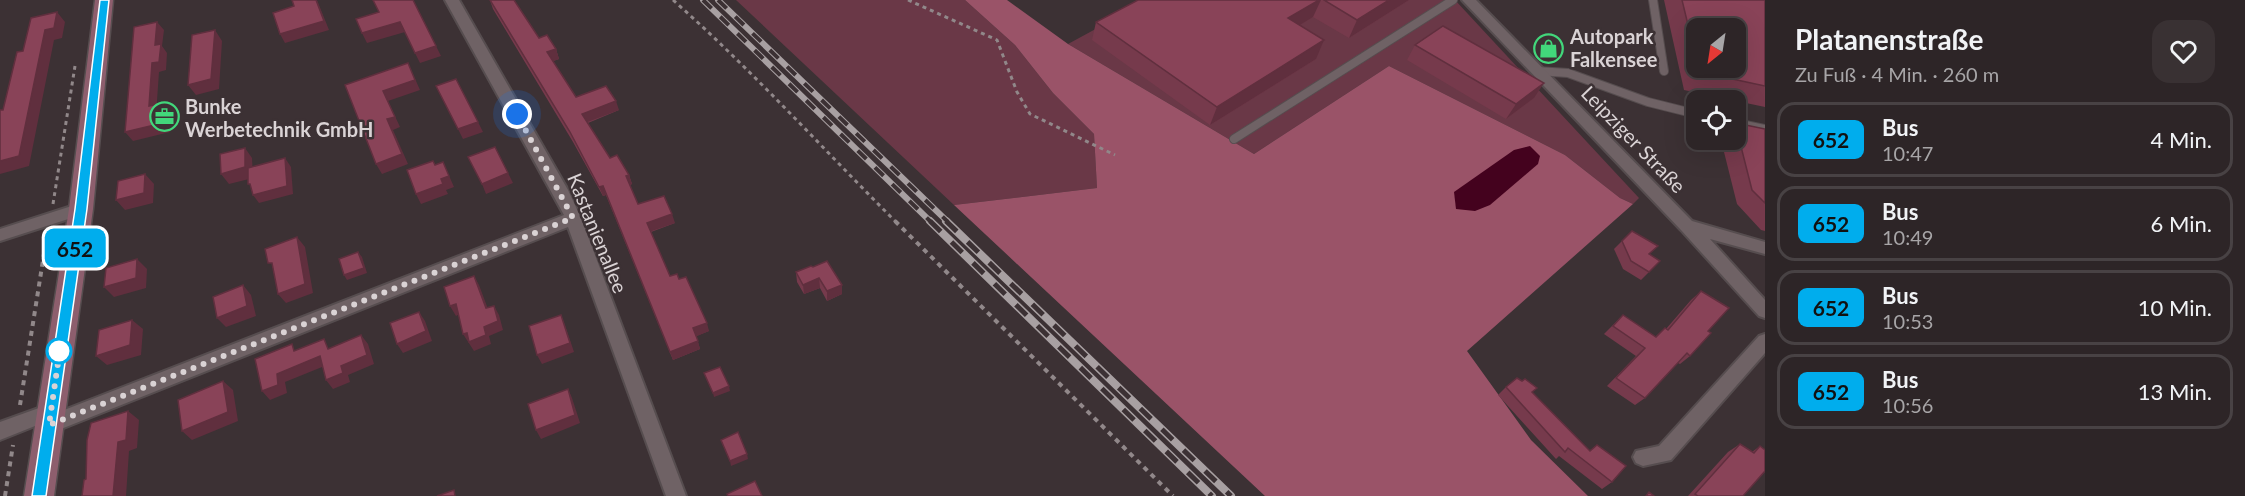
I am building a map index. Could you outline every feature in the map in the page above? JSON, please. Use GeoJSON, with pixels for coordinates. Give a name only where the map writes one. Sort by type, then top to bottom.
{"type":"FeatureCollection","features":[{"type":"Feature","properties":{"kind":"street"},"geometry":{"type":"LineString","coordinates":[[39,496],[81,209],[104,0]]}},
{"type":"Feature","properties":{"kind":"street","name":"Kastanienallee"},"geometry":{"type":"LineString","coordinates":[[452,0],[573,218],[676,496]]}},
{"type":"Feature","properties":{"kind":"street","name":"Leipziger Straße"},"geometry":{"type":"LineString","coordinates":[[1469,0],[1659,198],[1689,225],[1732,277],[1765,311]]}},
{"type":"Feature","properties":{"kind":"street"},"geometry":{"type":"LineString","coordinates":[[0,235],[81,209]]}},
{"type":"Feature","properties":{"kind":"street"},"geometry":{"type":"LineString","coordinates":[[8,428],[50,418],[573,218]]}},
{"type":"Feature","properties":{"kind":"street"},"geometry":{"type":"LineString","coordinates":[[1689,225],[1722,237],[1765,248]]}},
{"type":"Feature","properties":{"kind":"street"},"geometry":{"type":"LineString","coordinates":[[1643,457],[1664,454],[1765,341]]}},
{"type":"Feature","properties":{"kind":"lane"},"geometry":{"type":"LineString","coordinates":[[1234,139],[1453,0]]}},
{"type":"Feature","properties":{"kind":"lane"},"geometry":{"type":"LineString","coordinates":[[1653,0],[1664,71]]}},
{"type":"Feature","properties":{"kind":"lane"},"geometry":{"type":"LineString","coordinates":[[1537,71],[1568,73],[1648,102],[1686,112]]}},
{"type":"Feature","properties":{"kind":"lane"},"geometry":{"type":"LineString","coordinates":[[1746,125],[1765,129]]}},
{"type":"Feature","properties":{"kind":"path"},"geometry":{"type":"LineString","coordinates":[[673,0],[726,47],[804,131],[1173,496]]}},
{"type":"Feature","properties":{"kind":"path"},"geometry":{"type":"LineString","coordinates":[[908,0],[998,40],[1017,92],[1030,114],[1115,156]]}},
{"type":"Feature","properties":{"kind":"path"},"geometry":{"type":"LineString","coordinates":[[5,496],[8,428],[50,219],[77,58]]}},
{"type":"Feature","properties":{"kind":"shaded area"},"geometry":{"type":"Polygon","coordinates":[[[736,0],[965,0],[1015,45],[1053,93],[1094,134],[1097,188],[954,205],[736,0]]]}},
{"type":"Feature","properties":{"kind":"shaded area"},"geometry":{"type":"Polygon","coordinates":[[[965,0],[1007,0],[1068,44],[1254,154],[1389,66],[1565,155],[1620,198],[1633,204],[1467,351],[1531,440],[1588,496],[1265,496],[954,205],[1097,188],[1094,134],[1053,93],[1015,45],[965,0]]]}},
{"type":"Feature","properties":{"kind":"shaded area"},"geometry":{"type":"Polygon","coordinates":[[[1149,0],[1455,0],[1639,198],[1633,204],[1620,198],[1565,155],[1389,66],[1254,154],[1068,44],[1149,0]]]}},
{"type":"Feature","properties":{"kind":"shaded area"},"geometry":{"type":"Polygon","coordinates":[[[1530,146],[1540,156],[1538,164],[1490,205],[1475,211],[1456,209],[1454,192],[1514,150],[1530,146]]]}},
{"type":"Feature","properties":{"kind":"building"},"geometry":{"type":"Polygon","coordinates":[[[292,0],[316,0],[324,21],[280,34],[273,13],[294,6],[292,0]]]}},
{"type":"Feature","properties":{"kind":"building"},"geometry":{"type":"Polygon","coordinates":[[[373,0],[413,0],[436,46],[415,53],[400,22],[362,33],[356,19],[379,12],[373,0]]]}},
{"type":"Feature","properties":{"kind":"building"},"geometry":{"type":"Polygon","coordinates":[[[490,0],[514,0],[539,38],[547,35],[556,49],[547,52],[576,97],[606,86],[616,101],[582,114],[610,158],[617,155],[629,175],[626,176],[638,204],[664,196],[672,214],[647,223],[670,276],[677,274],[679,279],[686,277],[707,323],[693,328],[698,341],[670,352],[603,186],[599,187],[570,132],[490,0]]]}},
{"type":"Feature","properties":{"kind":"building"},"geometry":{"type":"Polygon","coordinates":[[[1138,0],[1319,0],[1288,18],[1324,40],[1217,107],[1096,22],[1138,0]]]}},
{"type":"Feature","properties":{"kind":"building"},"geometry":{"type":"Polygon","coordinates":[[[1324,0],[1389,0],[1357,20],[1324,0]]]}},
{"type":"Feature","properties":{"kind":"building"},"geometry":{"type":"Polygon","coordinates":[[[1682,0],[1765,0],[1765,86],[1728,78],[1746,78],[1746,18],[1686,18],[1682,0]]]}},
{"type":"Feature","properties":{"kind":"building"},"geometry":{"type":"Polygon","coordinates":[[[57,12],[54,28],[45,30],[19,156],[0,161],[0,110],[3,110],[17,52],[23,51],[31,18],[57,12]]]}},
{"type":"Feature","properties":{"kind":"building"},"geometry":{"type":"Polygon","coordinates":[[[157,22],[155,45],[161,44],[159,62],[152,63],[149,106],[163,103],[163,123],[125,132],[134,27],[157,22]]]}},
{"type":"Feature","properties":{"kind":"building"},"geometry":{"type":"Polygon","coordinates":[[[1443,26],[1544,83],[1516,104],[1415,45],[1443,26]]]}},
{"type":"Feature","properties":{"kind":"building"},"geometry":{"type":"Polygon","coordinates":[[[215,30],[211,79],[188,85],[192,35],[215,30]]]}},
{"type":"Feature","properties":{"kind":"building"},"geometry":{"type":"Polygon","coordinates":[[[408,63],[415,80],[383,91],[395,117],[387,119],[402,154],[376,164],[345,85],[408,63]]]}},
{"type":"Feature","properties":{"kind":"building"},"geometry":{"type":"Polygon","coordinates":[[[456,79],[478,122],[458,129],[436,86],[456,79]]]}},
{"type":"Feature","properties":{"kind":"building"},"geometry":{"type":"Polygon","coordinates":[[[1746,125],[1765,129],[1765,203],[1752,190],[1742,150],[1746,150],[1746,125]]]}},
{"type":"Feature","properties":{"kind":"building"},"geometry":{"type":"Polygon","coordinates":[[[495,147],[508,173],[482,184],[468,157],[495,147]]]}},
{"type":"Feature","properties":{"kind":"building"},"geometry":{"type":"Polygon","coordinates":[[[245,148],[245,167],[221,174],[220,154],[245,148]]]}},
{"type":"Feature","properties":{"kind":"building"},"geometry":{"type":"Polygon","coordinates":[[[285,158],[287,186],[253,195],[250,184],[248,184],[248,168],[285,158]]]}},
{"type":"Feature","properties":{"kind":"building"},"geometry":{"type":"Polygon","coordinates":[[[433,161],[435,165],[443,162],[449,176],[441,179],[443,184],[416,194],[407,170],[433,161]]]}},
{"type":"Feature","properties":{"kind":"building"},"geometry":{"type":"Polygon","coordinates":[[[145,174],[144,193],[116,200],[118,181],[145,174]]]}},
{"type":"Feature","properties":{"kind":"building"},"geometry":{"type":"Polygon","coordinates":[[[1632,231],[1658,246],[1649,254],[1660,261],[1649,272],[1631,261],[1622,241],[1632,231]]]}},
{"type":"Feature","properties":{"kind":"building"},"geometry":{"type":"Polygon","coordinates":[[[297,237],[305,284],[278,294],[272,263],[268,263],[265,249],[297,237]]]}},
{"type":"Feature","properties":{"kind":"building"},"geometry":{"type":"Polygon","coordinates":[[[358,252],[364,268],[344,275],[339,259],[358,252]]]}},
{"type":"Feature","properties":{"kind":"building"},"geometry":{"type":"Polygon","coordinates":[[[137,259],[136,278],[104,287],[106,268],[137,259]]]}},
{"type":"Feature","properties":{"kind":"building"},"geometry":{"type":"Polygon","coordinates":[[[827,261],[842,285],[827,291],[819,278],[803,285],[796,272],[827,261]]]}},
{"type":"Feature","properties":{"kind":"building"},"geometry":{"type":"Polygon","coordinates":[[[474,276],[486,308],[494,306],[498,321],[484,327],[486,335],[469,342],[467,333],[463,334],[456,304],[450,306],[444,287],[474,276]]]}},
{"type":"Feature","properties":{"kind":"building"},"geometry":{"type":"Polygon","coordinates":[[[243,285],[247,306],[217,318],[213,297],[243,285]]]}},
{"type":"Feature","properties":{"kind":"building"},"geometry":{"type":"Polygon","coordinates":[[[1701,291],[1729,308],[1690,356],[1687,353],[1645,398],[1616,378],[1645,348],[1613,326],[1623,315],[1656,337],[1665,328],[1668,330],[1701,291]]]}},
{"type":"Feature","properties":{"kind":"building"},"geometry":{"type":"Polygon","coordinates":[[[419,312],[426,331],[397,344],[390,323],[419,312]]]}},
{"type":"Feature","properties":{"kind":"building"},"geometry":{"type":"Polygon","coordinates":[[[561,315],[570,343],[537,355],[529,326],[561,315]]]}},
{"type":"Feature","properties":{"kind":"building"},"geometry":{"type":"Polygon","coordinates":[[[132,320],[130,345],[96,356],[99,330],[132,320]]]}},
{"type":"Feature","properties":{"kind":"building"},"geometry":{"type":"Polygon","coordinates":[[[361,335],[367,355],[341,366],[343,373],[326,380],[320,356],[277,374],[278,385],[262,391],[255,359],[292,344],[294,351],[324,339],[328,349],[361,335]]]}},
{"type":"Feature","properties":{"kind":"building"},"geometry":{"type":"Polygon","coordinates":[[[720,367],[729,386],[713,393],[704,373],[720,367]]]}},
{"type":"Feature","properties":{"kind":"building"},"geometry":{"type":"Polygon","coordinates":[[[1517,378],[1522,381],[1525,379],[1537,388],[1532,392],[1590,451],[1597,445],[1626,466],[1612,482],[1568,448],[1565,452],[1506,387],[1517,378]]]}},
{"type":"Feature","properties":{"kind":"building"},"geometry":{"type":"Polygon","coordinates":[[[223,381],[228,412],[182,431],[178,400],[223,381]]]}},
{"type":"Feature","properties":{"kind":"building"},"geometry":{"type":"Polygon","coordinates":[[[568,389],[575,415],[536,430],[528,404],[568,389]]]}},
{"type":"Feature","properties":{"kind":"building"},"geometry":{"type":"Polygon","coordinates":[[[128,411],[126,440],[118,442],[113,496],[82,496],[86,479],[87,440],[91,423],[128,411]]]}},
{"type":"Feature","properties":{"kind":"building"},"geometry":{"type":"Polygon","coordinates":[[[738,432],[747,454],[730,461],[721,440],[738,432]]]}},
{"type":"Feature","properties":{"kind":"building"},"geometry":{"type":"Polygon","coordinates":[[[1740,444],[1754,453],[1760,446],[1765,450],[1765,471],[1743,496],[1698,496],[1695,494],[1740,444]]]}},
{"type":"Feature","properties":{"kind":"building"},"geometry":{"type":"Polygon","coordinates":[[[755,481],[762,496],[728,496],[727,494],[755,481]]]}},
{"type":"Feature","properties":{"kind":"building"},"geometry":{"type":"Polygon","coordinates":[[[454,490],[455,496],[437,496],[454,490]]]}},
{"type":"Feature","properties":{"kind":"railway"},"geometry":{"type":"LineString","coordinates":[[703,0],[931,222]]}},
{"type":"Feature","properties":{"kind":"railway"},"geometry":{"type":"LineString","coordinates":[[718,0],[948,222]]}},
{"type":"Feature","properties":{"kind":"railway"},"geometry":{"type":"LineString","coordinates":[[930,221],[1212,496]]}},
{"type":"Feature","properties":{"kind":"railway"},"geometry":{"type":"LineString","coordinates":[[946,221],[1231,496]]}},
{"type":"Feature","properties":{"kind":"bus line","name":"652"},"geometry":{"type":"LineString","coordinates":[[39,496],[81,209],[104,0]]}},
{"type":"Feature","properties":{"kind":"place","name":"Autopark Falkensee"},"geometry":{"type":"Point","coordinates":[1549,48]}},
{"type":"Feature","properties":{"kind":"place","name":"Bunke Werbetechnik GmbH"},"geometry":{"type":"Point","coordinates":[164,117]}},
{"type":"Feature","properties":{"kind":"route"},"geometry":{"type":"LineString","coordinates":[[59,351],[61,342],[49,425],[573,218],[560,190],[517,114]]}}]}
